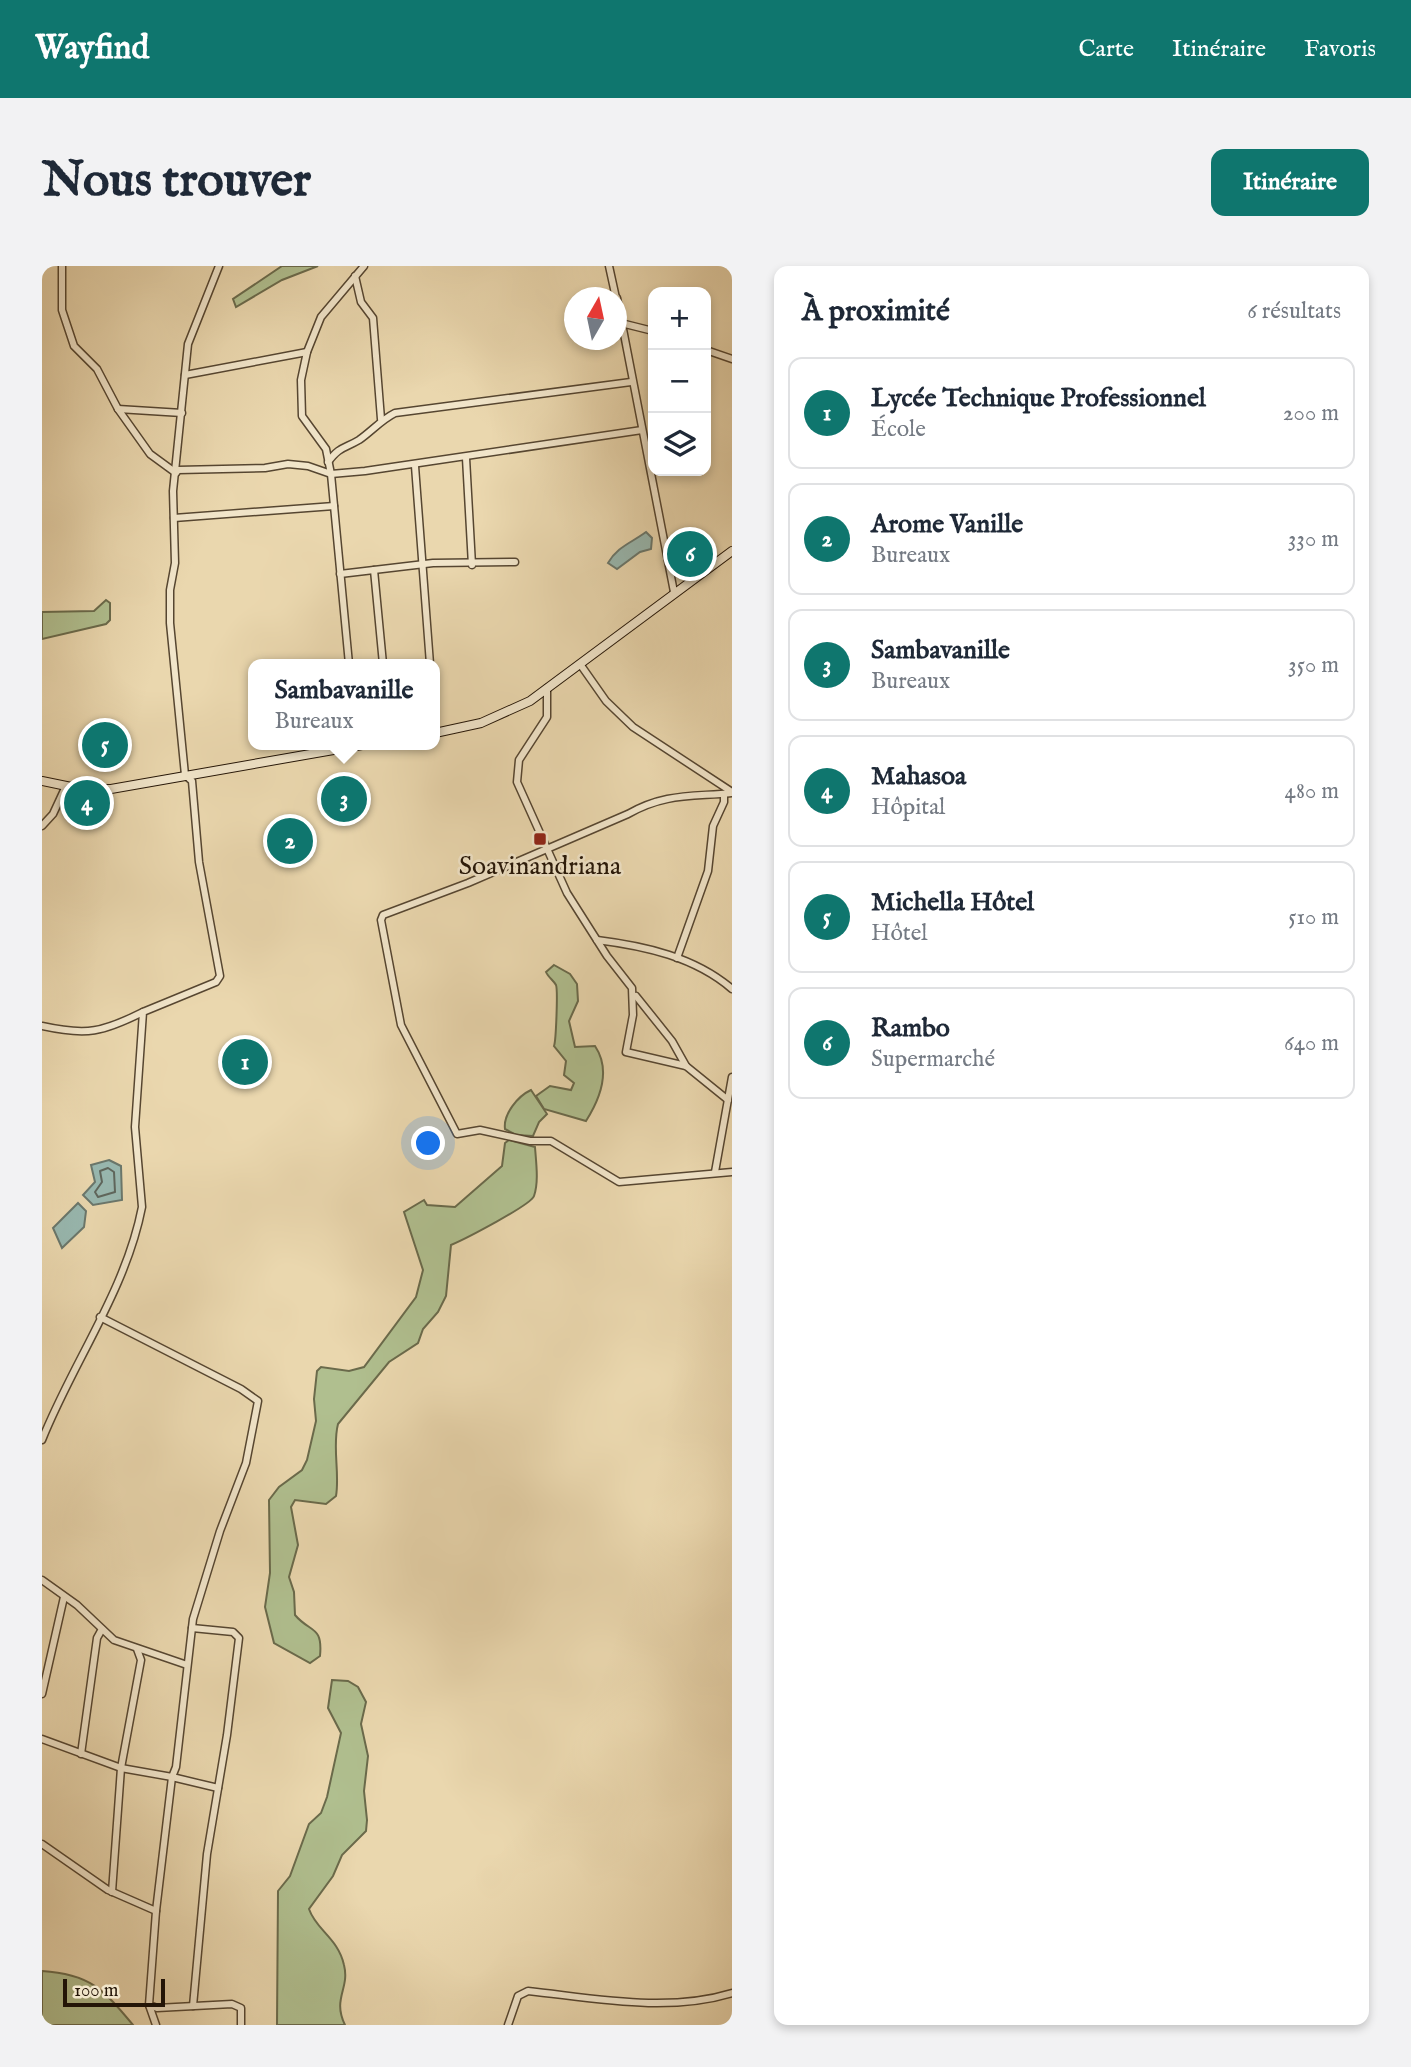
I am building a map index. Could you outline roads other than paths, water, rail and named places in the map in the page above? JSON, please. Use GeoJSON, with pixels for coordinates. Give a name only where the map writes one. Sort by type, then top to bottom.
{"type":"FeatureCollection","features":[{"type":"Feature","properties":{"kind":"main road"},"geometry":{"type":"LineString","coordinates":[[440,732],[505,715],[547,688],[732,551]]}},
{"type":"Feature","properties":{"kind":"main road"},"geometry":{"type":"LineString","coordinates":[[42,781],[66,786],[111,789],[330,750]]}},
{"type":"Feature","properties":{"kind":"street"},"geometry":{"type":"LineString","coordinates":[[62,266],[60,292],[67,331],[74,346],[97,369],[118,410],[150,454],[176,473]]}},
{"type":"Feature","properties":{"kind":"street"},"geometry":{"type":"LineString","coordinates":[[42,1026],[92,1033],[106,1031],[216,982],[220,976],[200,862],[192,781],[185,775],[170,623],[176,473],[188,344],[219,266]]}},
{"type":"Feature","properties":{"kind":"street"},"geometry":{"type":"LineString","coordinates":[[348,659],[331,474],[326,449],[302,415],[301,380],[307,352],[321,317],[364,266]]}},
{"type":"Feature","properties":{"kind":"street"},"geometry":{"type":"LineString","coordinates":[[609,266],[614,287]]}},
{"type":"Feature","properties":{"kind":"street"},"geometry":{"type":"LineString","coordinates":[[355,276],[362,302],[373,318],[381,419]]}},
{"type":"Feature","properties":{"kind":"street"},"geometry":{"type":"LineString","coordinates":[[627,324],[648,330]]}},
{"type":"Feature","properties":{"kind":"street"},"geometry":{"type":"LineString","coordinates":[[626,350],[674,592]]}},
{"type":"Feature","properties":{"kind":"street"},"geometry":{"type":"LineString","coordinates":[[185,375],[307,352]]}},
{"type":"Feature","properties":{"kind":"street"},"geometry":{"type":"LineString","coordinates":[[711,352],[732,359]]}},
{"type":"Feature","properties":{"kind":"street"},"geometry":{"type":"LineString","coordinates":[[328,462],[340,447],[358,440],[381,419],[396,413],[631,382]]}},
{"type":"Feature","properties":{"kind":"street"},"geometry":{"type":"LineString","coordinates":[[118,410],[182,413]]}},
{"type":"Feature","properties":{"kind":"street"},"geometry":{"type":"LineString","coordinates":[[176,473],[178,470],[265,468],[288,464],[308,466],[331,474],[415,466],[642,430]]}},
{"type":"Feature","properties":{"kind":"street"},"geometry":{"type":"LineString","coordinates":[[466,458],[472,565]]}},
{"type":"Feature","properties":{"kind":"street"},"geometry":{"type":"LineString","coordinates":[[415,466],[430,659]]}},
{"type":"Feature","properties":{"kind":"street"},"geometry":{"type":"LineString","coordinates":[[174,518],[334,506]]}},
{"type":"Feature","properties":{"kind":"street"},"geometry":{"type":"LineString","coordinates":[[340,574],[422,564],[516,562]]}},
{"type":"Feature","properties":{"kind":"street"},"geometry":{"type":"LineString","coordinates":[[374,569],[383,659]]}},
{"type":"Feature","properties":{"kind":"street"},"geometry":{"type":"LineString","coordinates":[[580,664],[606,701],[633,727],[729,793]]}},
{"type":"Feature","properties":{"kind":"street"},"geometry":{"type":"LineString","coordinates":[[547,688],[547,717],[520,760],[517,782],[568,892],[597,940],[635,996],[672,1041],[686,1066],[728,1100]]}},
{"type":"Feature","properties":{"kind":"street"},"geometry":{"type":"LineString","coordinates":[[42,826],[53,814],[66,786]]}},
{"type":"Feature","properties":{"kind":"street"},"geometry":{"type":"LineString","coordinates":[[729,793],[680,795],[651,801],[628,814],[546,847],[468,883],[383,915],[401,1025],[457,1134],[480,1130],[530,1141],[551,1141],[619,1182],[732,1172]]}},
{"type":"Feature","properties":{"kind":"street"},"geometry":{"type":"LineString","coordinates":[[677,958],[708,871],[713,826],[729,793]]}},
{"type":"Feature","properties":{"kind":"street"},"geometry":{"type":"LineString","coordinates":[[597,940],[637,945],[677,958],[717,975],[732,989]]}},
{"type":"Feature","properties":{"kind":"street"},"geometry":{"type":"LineString","coordinates":[[635,996],[626,1052],[686,1066]]}},
{"type":"Feature","properties":{"kind":"street"},"geometry":{"type":"LineString","coordinates":[[42,1440],[126,1259],[142,1207],[135,1127],[144,1012]]}},
{"type":"Feature","properties":{"kind":"street"},"geometry":{"type":"LineString","coordinates":[[715,1172],[732,1077]]}},
{"type":"Feature","properties":{"kind":"street"},"geometry":{"type":"LineString","coordinates":[[100,1317],[241,1389],[258,1401],[246,1463],[220,1531],[192,1628],[156,1911],[149,2005],[156,2025]]}},
{"type":"Feature","properties":{"kind":"street"},"geometry":{"type":"LineString","coordinates":[[42,1580],[114,1640],[187,1665]]}},
{"type":"Feature","properties":{"kind":"street"},"geometry":{"type":"LineString","coordinates":[[42,1694],[64,1597]]}},
{"type":"Feature","properties":{"kind":"street"},"geometry":{"type":"LineString","coordinates":[[192,1628],[233,1632],[239,1638],[207,1854],[192,2006]]}},
{"type":"Feature","properties":{"kind":"street"},"geometry":{"type":"LineString","coordinates":[[80,1754],[97,1638],[102,1629]]}},
{"type":"Feature","properties":{"kind":"street"},"geometry":{"type":"LineString","coordinates":[[112,1892],[121,1768],[141,1660],[137,1649]]}},
{"type":"Feature","properties":{"kind":"street"},"geometry":{"type":"LineString","coordinates":[[42,1739],[121,1768],[218,1788]]}},
{"type":"Feature","properties":{"kind":"street"},"geometry":{"type":"LineString","coordinates":[[42,1844],[112,1892],[156,1911]]}},
{"type":"Feature","properties":{"kind":"street"},"geometry":{"type":"LineString","coordinates":[[508,2025],[518,1996],[528,1991],[634,2003],[714,1998],[732,1993]]}},
{"type":"Feature","properties":{"kind":"street"},"geometry":{"type":"LineString","coordinates":[[149,2005],[157,2008],[232,2004],[241,2008],[241,2025]]}},
{"type":"Feature","properties":{"kind":"water"},"geometry":{"type":"Polygon","coordinates":[[[646,532],[652,538],[651,549],[640,552],[617,569],[608,563],[620,549],[646,532]]]}},
{"type":"Feature","properties":{"kind":"water"},"geometry":{"type":"Polygon","coordinates":[[[109,1160],[121,1166],[122,1200],[93,1205],[83,1195],[95,1182],[91,1165],[109,1160]]]}},
{"type":"Feature","properties":{"kind":"water"},"geometry":{"type":"Polygon","coordinates":[[[78,1203],[86,1211],[84,1227],[62,1248],[53,1228],[78,1203]]]}},
{"type":"Feature","properties":{"kind":"place","name":"Rambo"},"geometry":{"type":"Point","coordinates":[690,554]}},
{"type":"Feature","properties":{"kind":"place","name":"Michella Hôtel"},"geometry":{"type":"Point","coordinates":[105,745]}},
{"type":"Feature","properties":{"kind":"place","name":"Sambavanille"},"geometry":{"type":"Point","coordinates":[344,799]}},
{"type":"Feature","properties":{"kind":"place","name":"Mahasoa"},"geometry":{"type":"Point","coordinates":[87,803]}},
{"type":"Feature","properties":{"kind":"place","name":"Soavinandriana"},"geometry":{"type":"Point","coordinates":[540,839]}},
{"type":"Feature","properties":{"kind":"place","name":"Arome Vanille"},"geometry":{"type":"Point","coordinates":[290,841]}},
{"type":"Feature","properties":{"kind":"place","name":"Lycée Technique Professionnel"},"geometry":{"type":"Point","coordinates":[245,1062]}}]}
